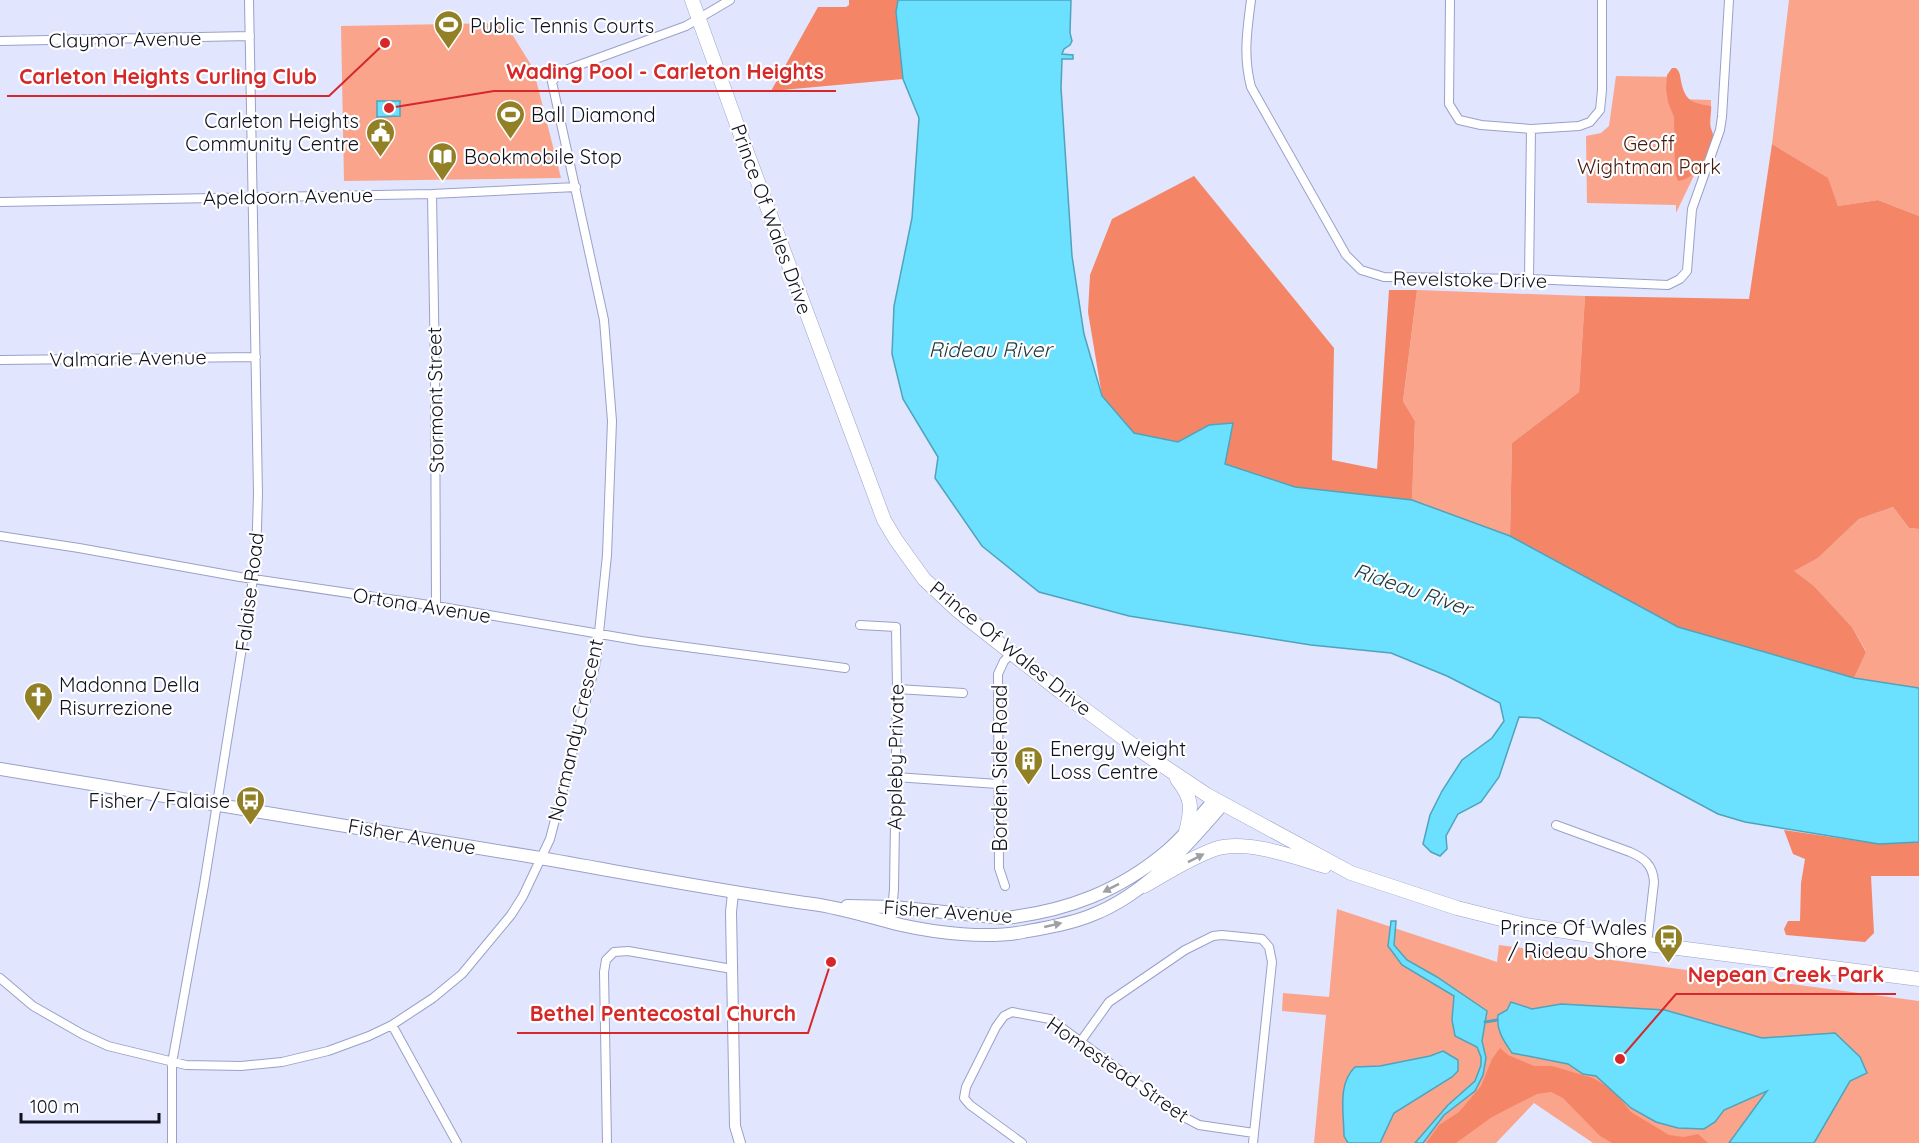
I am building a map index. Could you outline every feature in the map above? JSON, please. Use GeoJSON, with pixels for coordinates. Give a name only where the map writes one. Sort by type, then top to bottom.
{"type":"FeatureCollection","features":[{"type":"Feature","properties":{"kind":"main road","name":"Prince Of Wales Drive"},"geometry":{"type":"LineString","coordinates":[[692,0],[884,520],[924,579],[957,610],[1061,692],[1172,772],[1219,802],[1351,873],[1457,908],[1525,925],[1647,944],[1919,979]]}},
{"type":"Feature","properties":{"kind":"main road","name":"Fisher Avenue"},"geometry":{"type":"LineString","coordinates":[[0,769],[541,858],[734,893],[824,906],[891,922],[944,931],[981,934],[1020,933],[1093,915],[1119,902],[1144,886],[1185,847],[1219,802]]}},
{"type":"Feature","properties":{"kind":"main road"},"geometry":{"type":"LineString","coordinates":[[1172,772],[1185,789],[1191,804],[1186,832]]}},
{"type":"Feature","properties":{"kind":"main road","name":"Fisher Avenue"},"geometry":{"type":"LineString","coordinates":[[824,906],[893,907],[1005,918],[1071,906],[1123,882],[1168,850],[1219,802]]}},
{"type":"Feature","properties":{"kind":"main road"},"geometry":{"type":"LineString","coordinates":[[1144,886],[1201,855],[1217,849],[1236,846],[1268,851],[1351,873]]}},
{"type":"Feature","properties":{"kind":"main road"},"geometry":{"type":"LineString","coordinates":[[1071,906],[1075,920]]}},
{"type":"Feature","properties":{"kind":"street","name":"Falaise Road"},"geometry":{"type":"LineString","coordinates":[[172,1143],[172,1063],[256,560],[258,494],[249,0]]}},
{"type":"Feature","properties":{"kind":"street"},"geometry":{"type":"LineString","coordinates":[[699,19],[730,0]]}},
{"type":"Feature","properties":{"kind":"street","name":"Revelstoke Drive"},"geometry":{"type":"LineString","coordinates":[[1251,0],[1246,45],[1246,66],[1251,87],[1346,255],[1361,270],[1384,277],[1529,279],[1667,285],[1680,279],[1687,271],[1692,209],[1720,130],[1729,0]]}},
{"type":"Feature","properties":{"kind":"street"},"geometry":{"type":"LineString","coordinates":[[1450,0],[1449,104],[1459,120],[1481,125],[1532,129],[1579,126],[1590,122],[1600,110],[1602,0]]}},
{"type":"Feature","properties":{"kind":"street","name":"Normandy Crescent"},"geometry":{"type":"LineString","coordinates":[[0,978],[33,1006],[108,1046],[172,1063],[208,1067],[282,1062],[328,1051],[392,1025],[433,998],[462,974],[511,915],[550,839],[596,662],[607,555],[612,421],[604,321],[552,82],[555,77],[566,70],[699,19]]}},
{"type":"Feature","properties":{"kind":"street","name":"Claymor Avenue"},"geometry":{"type":"LineString","coordinates":[[0,41],[250,36]]}},
{"type":"Feature","properties":{"kind":"street"},"geometry":{"type":"LineString","coordinates":[[1529,279],[1532,129]]}},
{"type":"Feature","properties":{"kind":"street","name":"Apeldoorn Avenue"},"geometry":{"type":"LineString","coordinates":[[0,202],[432,194],[576,187]]}},
{"type":"Feature","properties":{"kind":"street","name":"Stormont Street"},"geometry":{"type":"LineString","coordinates":[[432,194],[436,606]]}},
{"type":"Feature","properties":{"kind":"street","name":"Valmarie Avenue"},"geometry":{"type":"LineString","coordinates":[[0,360],[256,357]]}},
{"type":"Feature","properties":{"kind":"street","name":"Ortona Avenue"},"geometry":{"type":"LineString","coordinates":[[0,536],[253,579],[436,606],[640,642],[845,668]]}},
{"type":"Feature","properties":{"kind":"street","name":"Appleby Private"},"geometry":{"type":"LineString","coordinates":[[860,625],[896,627],[897,689],[891,922]]}},
{"type":"Feature","properties":{"kind":"street","name":"Borden Side Road"},"geometry":{"type":"LineString","coordinates":[[1005,886],[999,868],[998,674],[1012,653]]}},
{"type":"Feature","properties":{"kind":"street"},"geometry":{"type":"LineString","coordinates":[[897,689],[963,693]]}},
{"type":"Feature","properties":{"kind":"street"},"geometry":{"type":"LineString","coordinates":[[895,777],[998,784]]}},
{"type":"Feature","properties":{"kind":"street"},"geometry":{"type":"LineString","coordinates":[[1556,825],[1630,852],[1647,862],[1654,882],[1647,944]]}},
{"type":"Feature","properties":{"kind":"street"},"geometry":{"type":"LineString","coordinates":[[734,893],[731,912],[735,1126],[740,1143]]}},
{"type":"Feature","properties":{"kind":"street"},"geometry":{"type":"LineString","coordinates":[[1081,1041],[1109,1002],[1185,950],[1222,934],[1262,939],[1269,947],[1272,962],[1253,1143]]}},
{"type":"Feature","properties":{"kind":"street"},"geometry":{"type":"LineString","coordinates":[[607,1143],[604,972],[606,960],[614,952],[628,951],[732,969]]}},
{"type":"Feature","properties":{"kind":"street","name":"Homestead Street"},"geometry":{"type":"LineString","coordinates":[[1022,1143],[970,1106],[964,1098],[966,1087],[996,1028],[1004,1016],[1012,1012],[1050,1019],[1180,1115],[1199,1125],[1254,1133]]}},
{"type":"Feature","properties":{"kind":"street"},"geometry":{"type":"LineString","coordinates":[[392,1025],[458,1143]]}},
{"type":"Feature","properties":{"kind":"green space"},"geometry":{"type":"Polygon","coordinates":[[[1789,0],[1919,0],[1919,216],[1878,200],[1838,206],[1827,178],[1772,144],[1789,0]]]}},
{"type":"Feature","properties":{"kind":"green space"},"geometry":{"type":"Polygon","coordinates":[[[505,23],[533,68],[561,178],[344,181],[341,26],[505,23]]]}},
{"type":"Feature","properties":{"kind":"green space","name":"Geoff Wightman Park"},"geometry":{"type":"Polygon","coordinates":[[[1616,76],[1678,77],[1678,99],[1711,100],[1710,142],[1676,213],[1676,205],[1587,203],[1586,136],[1601,133],[1609,126],[1616,76]]]}},
{"type":"Feature","properties":{"kind":"green space"},"geometry":{"type":"Polygon","coordinates":[[[1417,290],[1585,296],[1579,392],[1512,443],[1510,536],[1412,500],[1415,421],[1403,401],[1417,290]]]}},
{"type":"Feature","properties":{"kind":"green space"},"geometry":{"type":"Polygon","coordinates":[[[1893,507],[1909,528],[1919,529],[1919,688],[1854,678],[1866,651],[1852,627],[1814,586],[1793,571],[1818,558],[1859,519],[1893,507]]]}},
{"type":"Feature","properties":{"kind":"green space"},"geometry":{"type":"Polygon","coordinates":[[[1337,909],[1497,962],[1499,945],[1919,1001],[1919,1143],[1593,1143],[1534,1103],[1496,1143],[1314,1143],[1326,1015],[1282,1011],[1283,993],[1329,997],[1337,909]]]}},
{"type":"Feature","properties":{"kind":"shaded area"},"geometry":{"type":"Polygon","coordinates":[[[849,0],[898,0],[896,12],[903,79],[771,91],[818,7],[846,7],[849,5],[849,0]]]}},
{"type":"Feature","properties":{"kind":"shaded area"},"geometry":{"type":"Polygon","coordinates":[[[1672,68],[1676,68],[1679,72],[1683,88],[1690,100],[1711,106],[1710,123],[1713,137],[1709,152],[1701,166],[1691,176],[1678,181],[1675,173],[1674,117],[1666,89],[1667,75],[1672,68]]]}},
{"type":"Feature","properties":{"kind":"shaded area"},"geometry":{"type":"Polygon","coordinates":[[[1772,144],[1828,178],[1838,206],[1878,200],[1919,216],[1919,529],[1909,528],[1893,507],[1859,519],[1818,558],[1794,571],[1814,586],[1852,627],[1866,652],[1854,678],[1678,627],[1510,536],[1512,443],[1579,392],[1585,296],[1749,299],[1772,144]]]}},
{"type":"Feature","properties":{"kind":"shaded area"},"geometry":{"type":"Polygon","coordinates":[[[1194,176],[1334,348],[1332,460],[1377,469],[1389,290],[1417,290],[1403,401],[1415,421],[1412,500],[1295,487],[1224,464],[1233,424],[1209,425],[1178,442],[1134,433],[1102,396],[1088,312],[1090,275],[1112,219],[1194,176]]]}},
{"type":"Feature","properties":{"kind":"shaded area"},"geometry":{"type":"Polygon","coordinates":[[[1784,830],[1879,844],[1919,842],[1919,876],[1871,876],[1874,933],[1865,942],[1786,935],[1784,929],[1788,921],[1800,921],[1801,883],[1805,859],[1793,854],[1784,830]]]}},
{"type":"Feature","properties":{"kind":"shaded area"},"geometry":{"type":"Polygon","coordinates":[[[1500,1048],[1508,1055],[1534,1066],[1552,1066],[1593,1078],[1613,1090],[1631,1112],[1669,1135],[1684,1137],[1698,1134],[1708,1143],[1612,1143],[1600,1136],[1563,1098],[1551,1092],[1537,1094],[1492,1117],[1456,1143],[1426,1143],[1439,1125],[1459,1112],[1481,1086],[1492,1059],[1500,1048]]]}},
{"type":"Feature","properties":{"kind":"water","name":"Rideau River"},"geometry":{"type":"Polygon","coordinates":[[[898,0],[1071,0],[1070,33],[1072,41],[1062,54],[1073,55],[1073,59],[1062,59],[1061,88],[1072,256],[1084,334],[1102,396],[1134,433],[1178,442],[1209,425],[1233,423],[1225,464],[1295,487],[1412,500],[1510,536],[1678,627],[1854,678],[1919,688],[1919,842],[1879,844],[1745,822],[1718,814],[1539,718],[1519,717],[1499,777],[1481,802],[1458,814],[1446,836],[1447,849],[1440,856],[1431,852],[1423,844],[1430,815],[1462,760],[1492,738],[1504,721],[1500,703],[1447,676],[1391,653],[1311,645],[1129,616],[1039,592],[982,546],[935,478],[938,457],[903,399],[892,354],[894,306],[912,218],[919,118],[903,79],[896,12],[898,0]]]}},
{"type":"Feature","properties":{"kind":"water"},"geometry":{"type":"Polygon","coordinates":[[[377,101],[400,101],[400,116],[377,117],[377,101]]]}},
{"type":"Feature","properties":{"kind":"water"},"geometry":{"type":"Polygon","coordinates":[[[1391,921],[1396,921],[1394,945],[1407,960],[1487,1011],[1482,1041],[1486,1058],[1483,1075],[1475,1091],[1444,1115],[1423,1143],[1415,1143],[1448,1105],[1475,1081],[1481,1065],[1481,1057],[1477,1047],[1455,1036],[1452,1020],[1454,996],[1402,965],[1388,946],[1391,921]]]}},
{"type":"Feature","properties":{"kind":"water"},"geometry":{"type":"Polygon","coordinates":[[[1511,1002],[1532,1009],[1561,1004],[1665,1010],[1762,1038],[1835,1033],[1860,1057],[1867,1073],[1850,1081],[1814,1143],[1729,1143],[1767,1091],[1724,1110],[1715,1122],[1704,1129],[1678,1128],[1656,1122],[1631,1108],[1596,1076],[1583,1074],[1568,1064],[1512,1053],[1501,1036],[1498,1026],[1498,1015],[1507,1010],[1511,1002]]]}},
{"type":"Feature","properties":{"kind":"water"},"geometry":{"type":"Polygon","coordinates":[[[1443,1051],[1458,1060],[1458,1071],[1452,1077],[1394,1113],[1380,1143],[1348,1143],[1344,1136],[1343,1100],[1346,1082],[1355,1067],[1380,1066],[1430,1056],[1443,1051]]]}},
{"type":"Feature","properties":{"kind":"waterway"},"geometry":{"type":"LineString","coordinates":[[1485,1022],[1497,1020]]}},
{"type":"Feature","properties":{"kind":"place","name":"Carleton Heights Curling Club"},"geometry":{"type":"Point","coordinates":[385,43]}},
{"type":"Feature","properties":{"kind":"place","name":"Public Tennis Courts"},"geometry":{"type":"Point","coordinates":[449,50]}},
{"type":"Feature","properties":{"kind":"place","name":"Wading Pool - Carleton Heights"},"geometry":{"type":"Point","coordinates":[389,108]}},
{"type":"Feature","properties":{"kind":"place","name":"Ball Diamond"},"geometry":{"type":"Point","coordinates":[510,140]}},
{"type":"Feature","properties":{"kind":"place","name":"Carleton Heights Community Centre"},"geometry":{"type":"Point","coordinates":[380,158]}},
{"type":"Feature","properties":{"kind":"place","name":"Bookmobile Stop"},"geometry":{"type":"Point","coordinates":[443,182]}},
{"type":"Feature","properties":{"kind":"place","name":"Madonna Della Risurrezione"},"geometry":{"type":"Point","coordinates":[38,722]}},
{"type":"Feature","properties":{"kind":"place","name":"Energy Weight Loss Centre"},"geometry":{"type":"Point","coordinates":[1029,786]}},
{"type":"Feature","properties":{"kind":"place","name":"Fisher / Falaise"},"geometry":{"type":"Point","coordinates":[251,826]}},
{"type":"Feature","properties":{"kind":"place","name":"Bethel Pentecostal Church"},"geometry":{"type":"Point","coordinates":[831,962]}},
{"type":"Feature","properties":{"kind":"place","name":"Prince Of Wales / Rideau Shore"},"geometry":{"type":"Point","coordinates":[1668,964]}},
{"type":"Feature","properties":{"kind":"place","name":"Nepean Creek Park"},"geometry":{"type":"Point","coordinates":[1620,1059]}}]}
